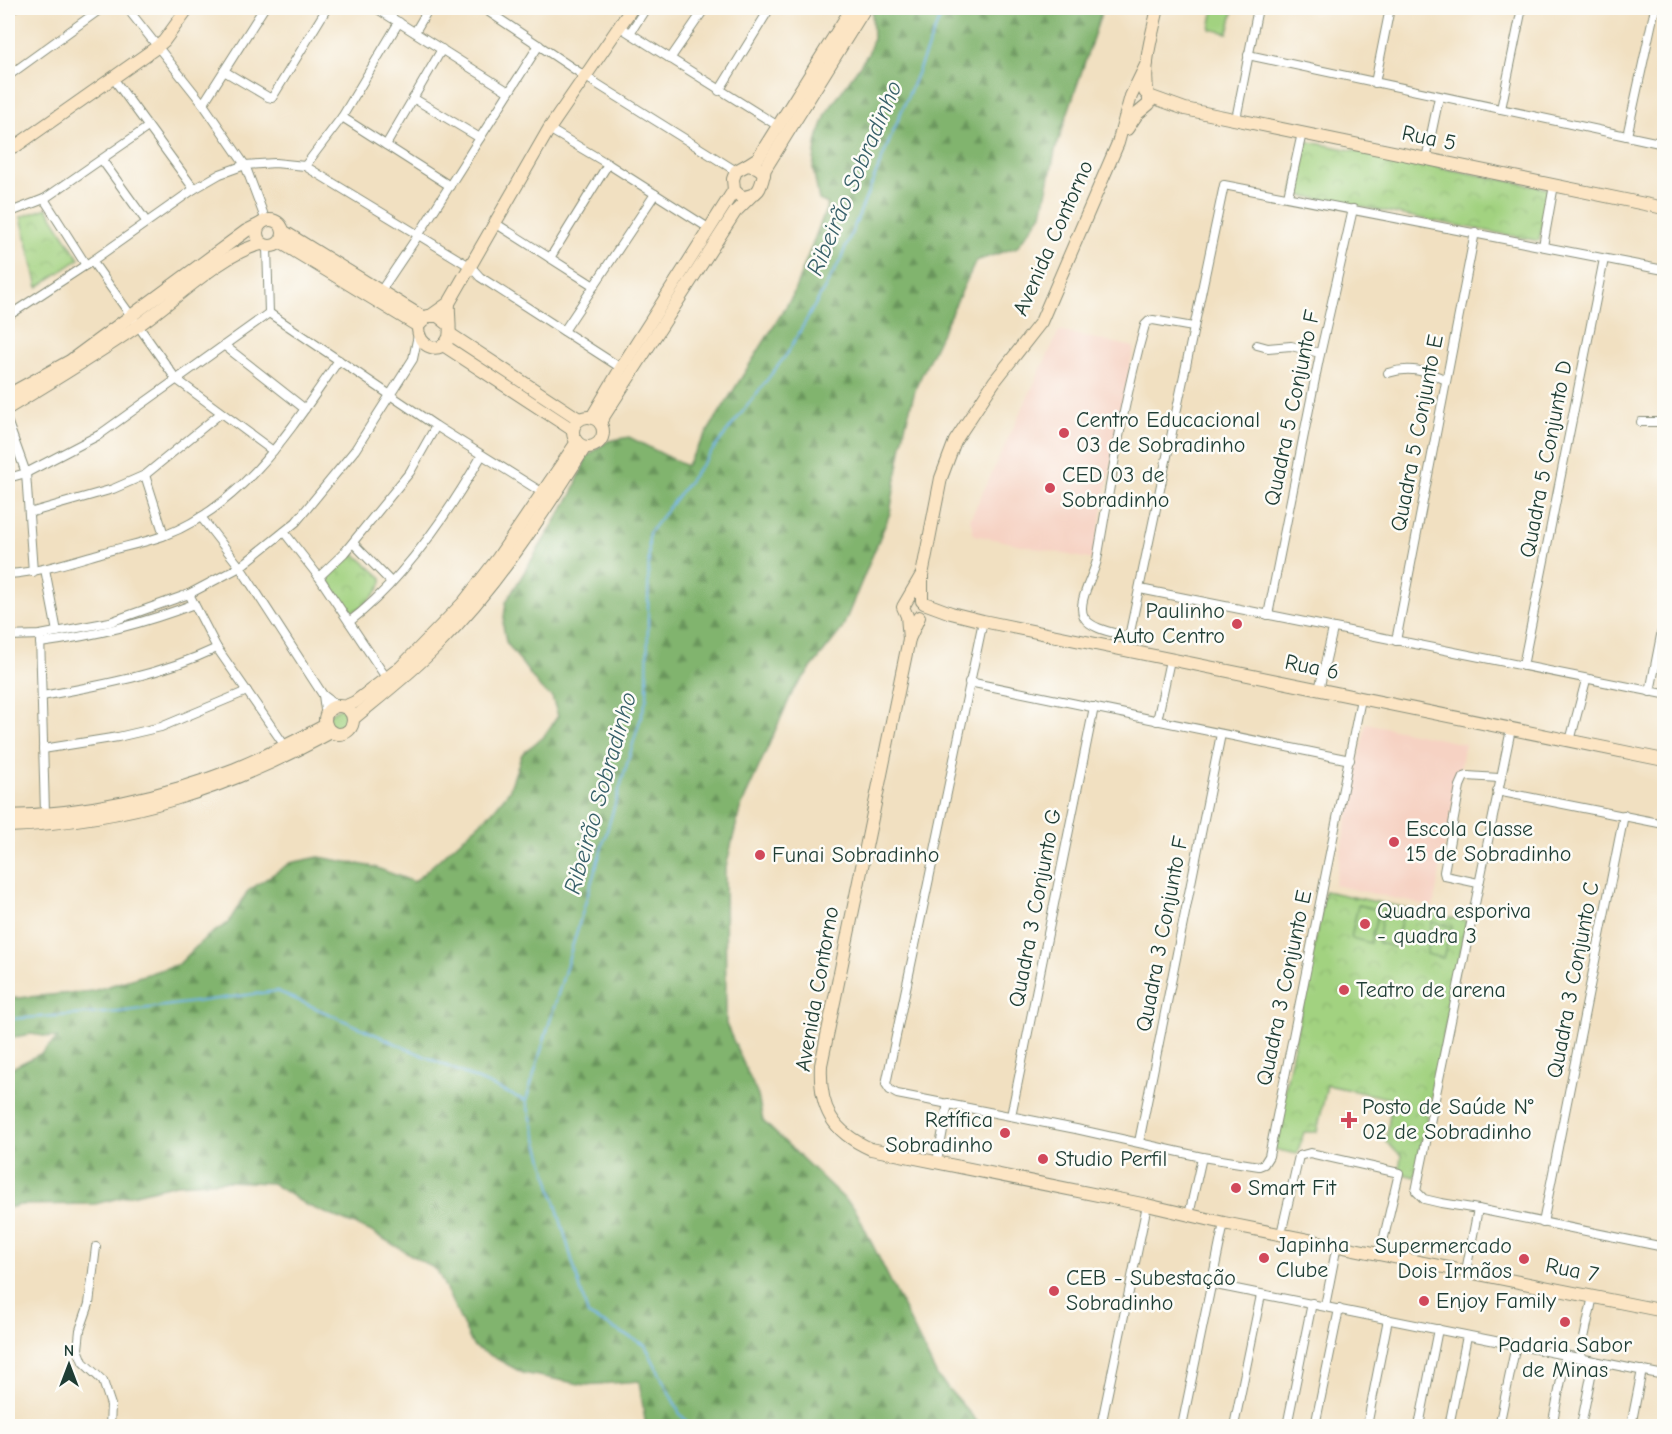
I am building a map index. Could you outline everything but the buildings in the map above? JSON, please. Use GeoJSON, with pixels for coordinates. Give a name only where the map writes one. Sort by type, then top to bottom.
{"type":"FeatureCollection","features":[{"type":"Feature","properties":{"kind":"street"},"geometry":{"type":"LineString","coordinates":[[8,12],[14,8]]}},
{"type":"Feature","properties":{"kind":"street"},"geometry":{"type":"LineString","coordinates":[[8,76],[102,8]]}},
{"type":"Feature","properties":{"kind":"street"},"geometry":{"type":"LineString","coordinates":[[127,8],[203,104],[244,165],[263,222],[256,234],[264,245],[268,313]]}},
{"type":"Feature","properties":{"kind":"street"},"geometry":{"type":"LineString","coordinates":[[8,129],[12,147],[157,47],[188,8]]}},
{"type":"Feature","properties":{"kind":"street"},"geometry":{"type":"LineString","coordinates":[[203,104],[264,8]]}},
{"type":"Feature","properties":{"kind":"street"},"geometry":{"type":"LineString","coordinates":[[224,70],[272,98],[327,8]]}},
{"type":"Feature","properties":{"kind":"street"},"geometry":{"type":"LineString","coordinates":[[376,8],[509,92]]}},
{"type":"Feature","properties":{"kind":"street"},"geometry":{"type":"LineString","coordinates":[[415,32],[429,8]]}},
{"type":"Feature","properties":{"kind":"street"},"geometry":{"type":"LineString","coordinates":[[625,30],[632,8]]}},
{"type":"Feature","properties":{"kind":"street"},"geometry":{"type":"LineString","coordinates":[[40,639],[57,632],[110,622],[189,594],[240,567],[296,522],[355,450],[413,359],[423,324],[449,303],[549,129],[586,77],[646,8]]}},
{"type":"Feature","properties":{"kind":"street"},"geometry":{"type":"LineString","coordinates":[[670,59],[705,8]]}},
{"type":"Feature","properties":{"kind":"street"},"geometry":{"type":"LineString","coordinates":[[719,91],[770,8]]}},
{"type":"Feature","properties":{"kind":"street"},"geometry":{"type":"LineString","coordinates":[[596,420],[621,368],[734,190],[733,179],[741,168],[758,158],[852,8]]}},
{"type":"Feature","properties":{"kind":"street"},"geometry":{"type":"LineString","coordinates":[[423,324],[423,344],[438,346],[576,425],[596,420],[735,212],[762,185],[765,169],[865,8]]}},
{"type":"Feature","properties":{"kind":"street","name":"Avenida Contorno"},"geometry":{"type":"LineString","coordinates":[[1119,143],[1147,102],[1147,63],[1158,8]]}},
{"type":"Feature","properties":{"kind":"street"},"geometry":{"type":"LineString","coordinates":[[1236,119],[1258,8]]}},
{"type":"Feature","properties":{"kind":"street"},"geometry":{"type":"LineString","coordinates":[[1375,83],[1390,8]]}},
{"type":"Feature","properties":{"kind":"street"},"geometry":{"type":"LineString","coordinates":[[1501,109],[1522,8]]}},
{"type":"Feature","properties":{"kind":"street"},"geometry":{"type":"LineString","coordinates":[[1627,136],[1655,8]]}},
{"type":"Feature","properties":{"kind":"street"},"geometry":{"type":"LineString","coordinates":[[489,9],[586,77],[741,168],[757,166],[764,175]]}},
{"type":"Feature","properties":{"kind":"street"},"geometry":{"type":"LineString","coordinates":[[305,166],[342,117],[399,22]]}},
{"type":"Feature","properties":{"kind":"street"},"geometry":{"type":"LineString","coordinates":[[625,30],[778,126]]}},
{"type":"Feature","properties":{"kind":"street"},"geometry":{"type":"LineString","coordinates":[[380,292],[450,186],[538,45]]}},
{"type":"Feature","properties":{"kind":"street"},"geometry":{"type":"LineString","coordinates":[[386,145],[442,49]]}},
{"type":"Feature","properties":{"kind":"street"},"geometry":{"type":"LineString","coordinates":[[1248,55],[1665,144]]}},
{"type":"Feature","properties":{"kind":"street","name":"Avenida Contorno"},"geometry":{"type":"LineString","coordinates":[[1147,63],[1132,98],[1119,143],[1041,322],[964,424],[941,478],[922,575],[919,610],[909,639],[820,1078],[823,1098],[833,1122],[846,1137],[871,1149],[1190,1215]]}},
{"type":"Feature","properties":{"kind":"street"},"geometry":{"type":"LineString","coordinates":[[113,78],[194,189]]}},
{"type":"Feature","properties":{"kind":"street"},"geometry":{"type":"LineString","coordinates":[[1426,159],[1439,97]]}},
{"type":"Feature","properties":{"kind":"street"},"geometry":{"type":"LineString","coordinates":[[413,98],[480,138]]}},
{"type":"Feature","properties":{"kind":"street","name":"Rua 5"},"geometry":{"type":"LineString","coordinates":[[1132,98],[1134,108],[1147,102],[1185,109],[1665,208]]}},
{"type":"Feature","properties":{"kind":"street"},"geometry":{"type":"LineString","coordinates":[[342,117],[450,186]]}},
{"type":"Feature","properties":{"kind":"street"},"geometry":{"type":"LineString","coordinates":[[8,213],[44,199],[148,127]]}},
{"type":"Feature","properties":{"kind":"street"},"geometry":{"type":"LineString","coordinates":[[549,129],[710,229]]}},
{"type":"Feature","properties":{"kind":"street"},"geometry":{"type":"LineString","coordinates":[[1288,196],[1302,133]]}},
{"type":"Feature","properties":{"kind":"street"},"geometry":{"type":"LineString","coordinates":[[102,160],[146,221]]}},
{"type":"Feature","properties":{"kind":"street"},"geometry":{"type":"LineString","coordinates":[[550,258],[608,164]]}},
{"type":"Feature","properties":{"kind":"street"},"geometry":{"type":"LineString","coordinates":[[8,316],[89,263],[146,221],[220,174],[244,165],[305,166],[471,267],[480,277],[621,368]]}},
{"type":"Feature","properties":{"kind":"street"},"geometry":{"type":"LineString","coordinates":[[1126,651],[1224,185],[1665,270]]}},
{"type":"Feature","properties":{"kind":"street"},"geometry":{"type":"LineString","coordinates":[[1543,246],[1554,185]]}},
{"type":"Feature","properties":{"kind":"street"},"geometry":{"type":"LineString","coordinates":[[734,190],[741,197],[751,196]]}},
{"type":"Feature","properties":{"kind":"street"},"geometry":{"type":"LineString","coordinates":[[564,331],[655,194]]}},
{"type":"Feature","properties":{"kind":"street"},"geometry":{"type":"LineString","coordinates":[[44,199],[176,379],[273,451]]}},
{"type":"Feature","properties":{"kind":"street","name":"Quadra 5 Conjunto F"},"geometry":{"type":"LineString","coordinates":[[1268,615],[1320,353],[1353,209]]}},
{"type":"Feature","properties":{"kind":"street"},"geometry":{"type":"LineString","coordinates":[[8,395],[70,361],[134,321],[234,253],[264,245],[272,247],[282,236],[281,227],[275,221],[263,222],[246,231],[134,321],[76,367],[8,408]]}},
{"type":"Feature","properties":{"kind":"street"},"geometry":{"type":"LineString","coordinates":[[495,224],[594,285]]}},
{"type":"Feature","properties":{"kind":"street","name":"Quadra 5 Conjunto E"},"geometry":{"type":"LineString","coordinates":[[1396,641],[1474,232]]}},
{"type":"Feature","properties":{"kind":"street"},"geometry":{"type":"LineString","coordinates":[[282,236],[380,292],[423,324]]}},
{"type":"Feature","properties":{"kind":"street"},"geometry":{"type":"LineString","coordinates":[[282,236],[423,324],[444,319],[449,329],[576,425],[581,445],[522,543],[488,588],[438,646],[354,718],[347,731],[339,734],[327,725],[323,695]]}},
{"type":"Feature","properties":{"kind":"street","name":"Quadra 5 Conjunto D"},"geometry":{"type":"LineString","coordinates":[[1523,666],[1604,259]]}},
{"type":"Feature","properties":{"kind":"street"},"geometry":{"type":"LineString","coordinates":[[413,359],[448,340],[449,303]]}},
{"type":"Feature","properties":{"kind":"street"},"geometry":{"type":"LineString","coordinates":[[8,478],[26,473],[99,435],[268,313]]}},
{"type":"Feature","properties":{"kind":"street"},"geometry":{"type":"LineString","coordinates":[[268,313],[436,426],[543,493]]}},
{"type":"Feature","properties":{"kind":"street"},"geometry":{"type":"LineString","coordinates":[[1129,637],[1090,624],[1084,616],[1082,607],[1084,597],[1095,568],[1122,422],[1146,325],[1153,320],[1193,327]]}},
{"type":"Feature","properties":{"kind":"street"},"geometry":{"type":"LineString","coordinates":[[1257,345],[1268,348],[1291,346],[1320,353]]}},
{"type":"Feature","properties":{"kind":"street"},"geometry":{"type":"LineString","coordinates":[[225,346],[305,409]]}},
{"type":"Feature","properties":{"kind":"street"},"geometry":{"type":"LineString","coordinates":[[8,574],[45,569],[164,535],[201,517],[245,484],[305,409],[339,360]]}},
{"type":"Feature","properties":{"kind":"street"},"geometry":{"type":"LineString","coordinates":[[1388,373],[1399,369],[1410,369],[1430,373],[1446,380]]}},
{"type":"Feature","properties":{"kind":"street"},"geometry":{"type":"LineString","coordinates":[[29,513],[113,489],[145,475],[221,413]]}},
{"type":"Feature","properties":{"kind":"street"},"geometry":{"type":"LineString","coordinates":[[581,445],[594,446],[601,440],[603,430],[596,420]]}},
{"type":"Feature","properties":{"kind":"street"},"geometry":{"type":"LineString","coordinates":[[1641,422],[1665,422]]}},
{"type":"Feature","properties":{"kind":"street"},"geometry":{"type":"LineString","coordinates":[[8,423],[26,473],[33,572]]}},
{"type":"Feature","properties":{"kind":"street"},"geometry":{"type":"LineString","coordinates":[[319,578],[353,543],[410,472],[436,426]]}},
{"type":"Feature","properties":{"kind":"street"},"geometry":{"type":"LineString","coordinates":[[8,826],[104,816],[149,807],[216,787],[294,753],[327,725],[331,711],[355,702],[401,667],[465,601],[543,493],[581,445]]}},
{"type":"Feature","properties":{"kind":"street"},"geometry":{"type":"LineString","coordinates":[[349,622],[363,611],[419,550],[464,486],[482,455]]}},
{"type":"Feature","properties":{"kind":"street"},"geometry":{"type":"LineString","coordinates":[[145,475],[164,535]]}},
{"type":"Feature","properties":{"kind":"street"},"geometry":{"type":"LineString","coordinates":[[201,517],[240,567],[323,695],[351,710],[354,718]]}},
{"type":"Feature","properties":{"kind":"street"},"geometry":{"type":"LineString","coordinates":[[284,532],[319,578],[387,679]]}},
{"type":"Feature","properties":{"kind":"street"},"geometry":{"type":"LineString","coordinates":[[353,543],[391,582]]}},
{"type":"Feature","properties":{"kind":"street"},"geometry":{"type":"LineString","coordinates":[[45,569],[57,632]]}},
{"type":"Feature","properties":{"kind":"street","name":"Avenida Contorno"},"geometry":{"type":"LineString","coordinates":[[909,598],[922,575]]}},
{"type":"Feature","properties":{"kind":"street"},"geometry":{"type":"LineString","coordinates":[[1140,589],[1665,694]]}},
{"type":"Feature","properties":{"kind":"street"},"geometry":{"type":"LineString","coordinates":[[189,594],[216,648],[285,746]]}},
{"type":"Feature","properties":{"kind":"street","name":"Rua 6"},"geometry":{"type":"LineString","coordinates":[[909,598],[914,597],[919,610],[951,613],[1126,651],[1665,760]]}},
{"type":"Feature","properties":{"kind":"street"},"geometry":{"type":"LineString","coordinates":[[909,598],[903,607],[919,610]]}},
{"type":"Feature","properties":{"kind":"street"},"geometry":{"type":"LineString","coordinates":[[8,636],[40,639],[107,632],[194,604]]}},
{"type":"Feature","properties":{"kind":"street"},"geometry":{"type":"LineString","coordinates":[[1650,692],[1665,620]]}},
{"type":"Feature","properties":{"kind":"street"},"geometry":{"type":"LineString","coordinates":[[983,621],[886,1081],[890,1090],[897,1094],[1202,1157],[1190,1215]]}},
{"type":"Feature","properties":{"kind":"street"},"geometry":{"type":"LineString","coordinates":[[1319,690],[1333,629]]}},
{"type":"Feature","properties":{"kind":"street"},"geometry":{"type":"LineString","coordinates":[[40,639],[45,813]]}},
{"type":"Feature","properties":{"kind":"street"},"geometry":{"type":"LineString","coordinates":[[42,696],[152,674],[186,663],[216,648]]}},
{"type":"Feature","properties":{"kind":"street"},"geometry":{"type":"LineString","coordinates":[[1157,721],[1170,660]]}},
{"type":"Feature","properties":{"kind":"street"},"geometry":{"type":"LineString","coordinates":[[1570,741],[1586,680]]}},
{"type":"Feature","properties":{"kind":"street"},"geometry":{"type":"LineString","coordinates":[[969,682],[1350,760]]}},
{"type":"Feature","properties":{"kind":"street"},"geometry":{"type":"LineString","coordinates":[[43,748],[118,737],[161,727],[247,691]]}},
{"type":"Feature","properties":{"kind":"street","name":"Quadra 3 Conjunto E"},"geometry":{"type":"LineString","coordinates":[[1202,1157],[1259,1166],[1264,1164],[1269,1156],[1361,699]]}},
{"type":"Feature","properties":{"kind":"street","name":"Quadra 3 Conjunto G"},"geometry":{"type":"LineString","coordinates":[[1011,1116],[1094,707]]}},
{"type":"Feature","properties":{"kind":"street"},"geometry":{"type":"LineString","coordinates":[[8,816],[106,805],[170,791],[235,769],[327,725]]}},
{"type":"Feature","properties":{"kind":"street"},"geometry":{"type":"LineString","coordinates":[[1511,729],[1499,778],[1416,1191],[1424,1199],[1665,1247]]}},
{"type":"Feature","properties":{"kind":"street","name":"Quadra 3 Conjunto F"},"geometry":{"type":"LineString","coordinates":[[1138,1142],[1221,734]]}},
{"type":"Feature","properties":{"kind":"street"},"geometry":{"type":"LineString","coordinates":[[1478,884],[1445,876],[1444,872],[1460,786],[1464,777],[1467,776],[1499,778]]}},
{"type":"Feature","properties":{"kind":"street"},"geometry":{"type":"LineString","coordinates":[[1497,791],[1665,824]]}},
{"type":"Feature","properties":{"kind":"street","name":"Quadra 3 Conjunto C"},"geometry":{"type":"LineString","coordinates":[[1543,1223],[1624,815]]}},
{"type":"Feature","properties":{"kind":"street"},"geometry":{"type":"LineString","coordinates":[[937,1162],[948,1103]]}},
{"type":"Feature","properties":{"kind":"street"},"geometry":{"type":"LineString","coordinates":[[1281,1234],[1299,1156],[1310,1153],[1399,1173],[1380,1254]]}},
{"type":"Feature","properties":{"kind":"street"},"geometry":{"type":"LineString","coordinates":[[1101,1426],[1147,1205]]}},
{"type":"Feature","properties":{"kind":"street"},"geometry":{"type":"LineString","coordinates":[[1466,1270],[1478,1209]]}},
{"type":"Feature","properties":{"kind":"street","name":"Rua 7"},"geometry":{"type":"LineString","coordinates":[[1190,1215],[1665,1311]]}},
{"type":"Feature","properties":{"kind":"street"},"geometry":{"type":"LineString","coordinates":[[1182,1426],[1224,1223]]}},
{"type":"Feature","properties":{"kind":"street"},"geometry":{"type":"LineString","coordinates":[[1325,1306],[1337,1245]]}},
{"type":"Feature","properties":{"kind":"street"},"geometry":{"type":"LineString","coordinates":[[96,1247],[89,1304],[80,1330],[78,1349],[83,1362],[103,1381],[111,1405],[110,1426]]}},
{"type":"Feature","properties":{"kind":"street"},"geometry":{"type":"LineString","coordinates":[[1211,1284],[1665,1375]]}},
{"type":"Feature","properties":{"kind":"street"},"geometry":{"type":"LineString","coordinates":[[1234,1426],[1262,1295]]}},
{"type":"Feature","properties":{"kind":"street"},"geometry":{"type":"LineString","coordinates":[[1580,1357],[1593,1296]]}},
{"type":"Feature","properties":{"kind":"street"},"geometry":{"type":"LineString","coordinates":[[1287,1426],[1312,1303]]}},
{"type":"Feature","properties":{"kind":"street"},"geometry":{"type":"LineString","coordinates":[[1315,1426],[1339,1309]]}},
{"type":"Feature","properties":{"kind":"street"},"geometry":{"type":"LineString","coordinates":[[1367,1426],[1389,1319]]}},
{"type":"Feature","properties":{"kind":"street"},"geometry":{"type":"LineString","coordinates":[[1419,1426],[1438,1329]]}},
{"type":"Feature","properties":{"kind":"street"},"geometry":{"type":"LineString","coordinates":[[1449,1426],[1467,1336]]}},
{"type":"Feature","properties":{"kind":"street"},"geometry":{"type":"LineString","coordinates":[[1499,1426],[1516,1345]]}},
{"type":"Feature","properties":{"kind":"street"},"geometry":{"type":"LineString","coordinates":[[1552,1426],[1566,1355]]}},
{"type":"Feature","properties":{"kind":"street"},"geometry":{"type":"LineString","coordinates":[[1581,1426],[1594,1361]]}},
{"type":"Feature","properties":{"kind":"street"},"geometry":{"type":"LineString","coordinates":[[1631,1426],[1642,1370]]}},
{"type":"Feature","properties":{"kind":"shaded area","name":"Centro Educacional 03 de Sobradinho"},"geometry":{"type":"Polygon","coordinates":[[[1059,331],[1134,347],[1093,560],[974,535],[970,519],[1059,331]]]}},
{"type":"Feature","properties":{"kind":"shaded area","name":"Escola Classe 15 de Sobradinho"},"geometry":{"type":"Polygon","coordinates":[[[1366,723],[1465,744],[1433,907],[1334,885],[1366,723]]]}},
{"type":"Feature","properties":{"kind":"green space"},"geometry":{"type":"Polygon","coordinates":[[[872,8],[1103,8],[1055,151],[1042,214],[1017,247],[976,261],[916,387],[905,427],[890,513],[842,629],[793,691],[740,809],[725,871],[726,1024],[758,1096],[763,1121],[855,1209],[937,1376],[981,1426],[646,1426],[639,1381],[585,1385],[523,1373],[473,1346],[437,1270],[370,1231],[306,1205],[272,1183],[225,1181],[176,1184],[95,1204],[20,1205],[8,1208],[8,1070],[42,1053],[57,1038],[31,1034],[8,1038],[8,999],[93,991],[179,964],[205,938],[228,923],[248,891],[290,863],[319,857],[374,867],[414,882],[492,812],[509,791],[522,754],[544,736],[558,716],[552,697],[541,689],[506,642],[503,625],[506,602],[572,494],[587,456],[608,441],[629,437],[686,466],[792,297],[828,204],[819,200],[813,168],[817,139],[827,112],[868,54],[873,40],[872,8]]]}},
{"type":"Feature","properties":{"kind":"green space"},"geometry":{"type":"Polygon","coordinates":[[[1214,8],[1234,8],[1228,33],[1210,29],[1214,8]]]}},
{"type":"Feature","properties":{"kind":"green space"},"geometry":{"type":"Polygon","coordinates":[[[1305,141],[1550,189],[1539,241],[1293,194],[1305,141]]]}},
{"type":"Feature","properties":{"kind":"green space"},"geometry":{"type":"Polygon","coordinates":[[[47,208],[79,259],[38,287],[21,217],[47,208]]]}},
{"type":"Feature","properties":{"kind":"green space"},"geometry":{"type":"Polygon","coordinates":[[[355,554],[382,578],[382,583],[364,605],[348,612],[328,581],[331,572],[338,564],[346,557],[355,554]]]}},
{"type":"Feature","properties":{"kind":"green space"},"geometry":{"type":"Polygon","coordinates":[[[340,708],[350,711],[352,721],[346,730],[334,732],[327,718],[340,708]]]}},
{"type":"Feature","properties":{"kind":"green space"},"geometry":{"type":"Polygon","coordinates":[[[1325,891],[1467,921],[1415,1177],[1399,1173],[1401,1155],[1386,1142],[1392,1099],[1327,1085],[1317,1132],[1304,1132],[1297,1154],[1273,1149],[1325,891]]]}},
{"type":"Feature","properties":{"kind":"green space","name":"Quadra esporiva - quadra 3"},"geometry":{"type":"Polygon","coordinates":[[[1358,905],[1379,910],[1370,943],[1351,938],[1358,905]]]}},
{"type":"Feature","properties":{"kind":"green space","name":"Quadra esporiva - quadra 3"},"geometry":{"type":"Polygon","coordinates":[[[1383,910],[1403,913],[1395,947],[1378,943],[1383,910]]]}},
{"type":"Feature","properties":{"kind":"green space"},"geometry":{"type":"Polygon","coordinates":[[[1432,922],[1452,927],[1443,958],[1426,954],[1432,922]]]}},
{"type":"Feature","properties":{"kind":"waterway","name":"Ribeirão Sobradinho"},"geometry":{"type":"LineString","coordinates":[[691,1426],[680,1414],[645,1345],[588,1315],[526,1101],[647,697],[649,533],[787,354],[840,261],[944,8]]}},
{"type":"Feature","properties":{"kind":"waterway"},"geometry":{"type":"LineString","coordinates":[[8,1019],[119,1012],[277,991],[526,1101]]}},
{"type":"Feature","properties":{"kind":"place","name":"Centro Educacional 03 de Sobradinho"},"geometry":{"type":"Point","coordinates":[1064,433]}},
{"type":"Feature","properties":{"kind":"place","name":"CED 03 de Sobradinho"},"geometry":{"type":"Point","coordinates":[1050,488]}},
{"type":"Feature","properties":{"kind":"place","name":"Paulinho Auto Centro"},"geometry":{"type":"Point","coordinates":[1237,624]}},
{"type":"Feature","properties":{"kind":"place","name":"Escola Classe 15 de Sobradinho"},"geometry":{"type":"Point","coordinates":[1394,842]}},
{"type":"Feature","properties":{"kind":"place","name":"Funai Sobradinho"},"geometry":{"type":"Point","coordinates":[760,855]}},
{"type":"Feature","properties":{"kind":"place","name":"Quadra esporiva - quadra 3"},"geometry":{"type":"Point","coordinates":[1365,924]}},
{"type":"Feature","properties":{"kind":"place","name":"Teatro de arena"},"geometry":{"type":"Point","coordinates":[1344,990]}},
{"type":"Feature","properties":{"kind":"place","name":"Posto de Saúde N° 02 de Sobradinho"},"geometry":{"type":"Point","coordinates":[1349,1120]}},
{"type":"Feature","properties":{"kind":"place","name":"Retífica Sobradinho"},"geometry":{"type":"Point","coordinates":[1005,1133]}},
{"type":"Feature","properties":{"kind":"place","name":"Studio Perfil"},"geometry":{"type":"Point","coordinates":[1043,1159]}},
{"type":"Feature","properties":{"kind":"place","name":"Smart Fit"},"geometry":{"type":"Point","coordinates":[1236,1188]}},
{"type":"Feature","properties":{"kind":"place","name":"Japinha Clube"},"geometry":{"type":"Point","coordinates":[1264,1258]}},
{"type":"Feature","properties":{"kind":"place","name":"Supermercado Dois Irmãos"},"geometry":{"type":"Point","coordinates":[1524,1259]}},
{"type":"Feature","properties":{"kind":"place","name":"CEB - Subestação Sobradinho"},"geometry":{"type":"Point","coordinates":[1054,1291]}},
{"type":"Feature","properties":{"kind":"place","name":"Enjoy Family"},"geometry":{"type":"Point","coordinates":[1424,1301]}},
{"type":"Feature","properties":{"kind":"place","name":"Padaria Sabor de Minas"},"geometry":{"type":"Point","coordinates":[1565,1322]}}]}
